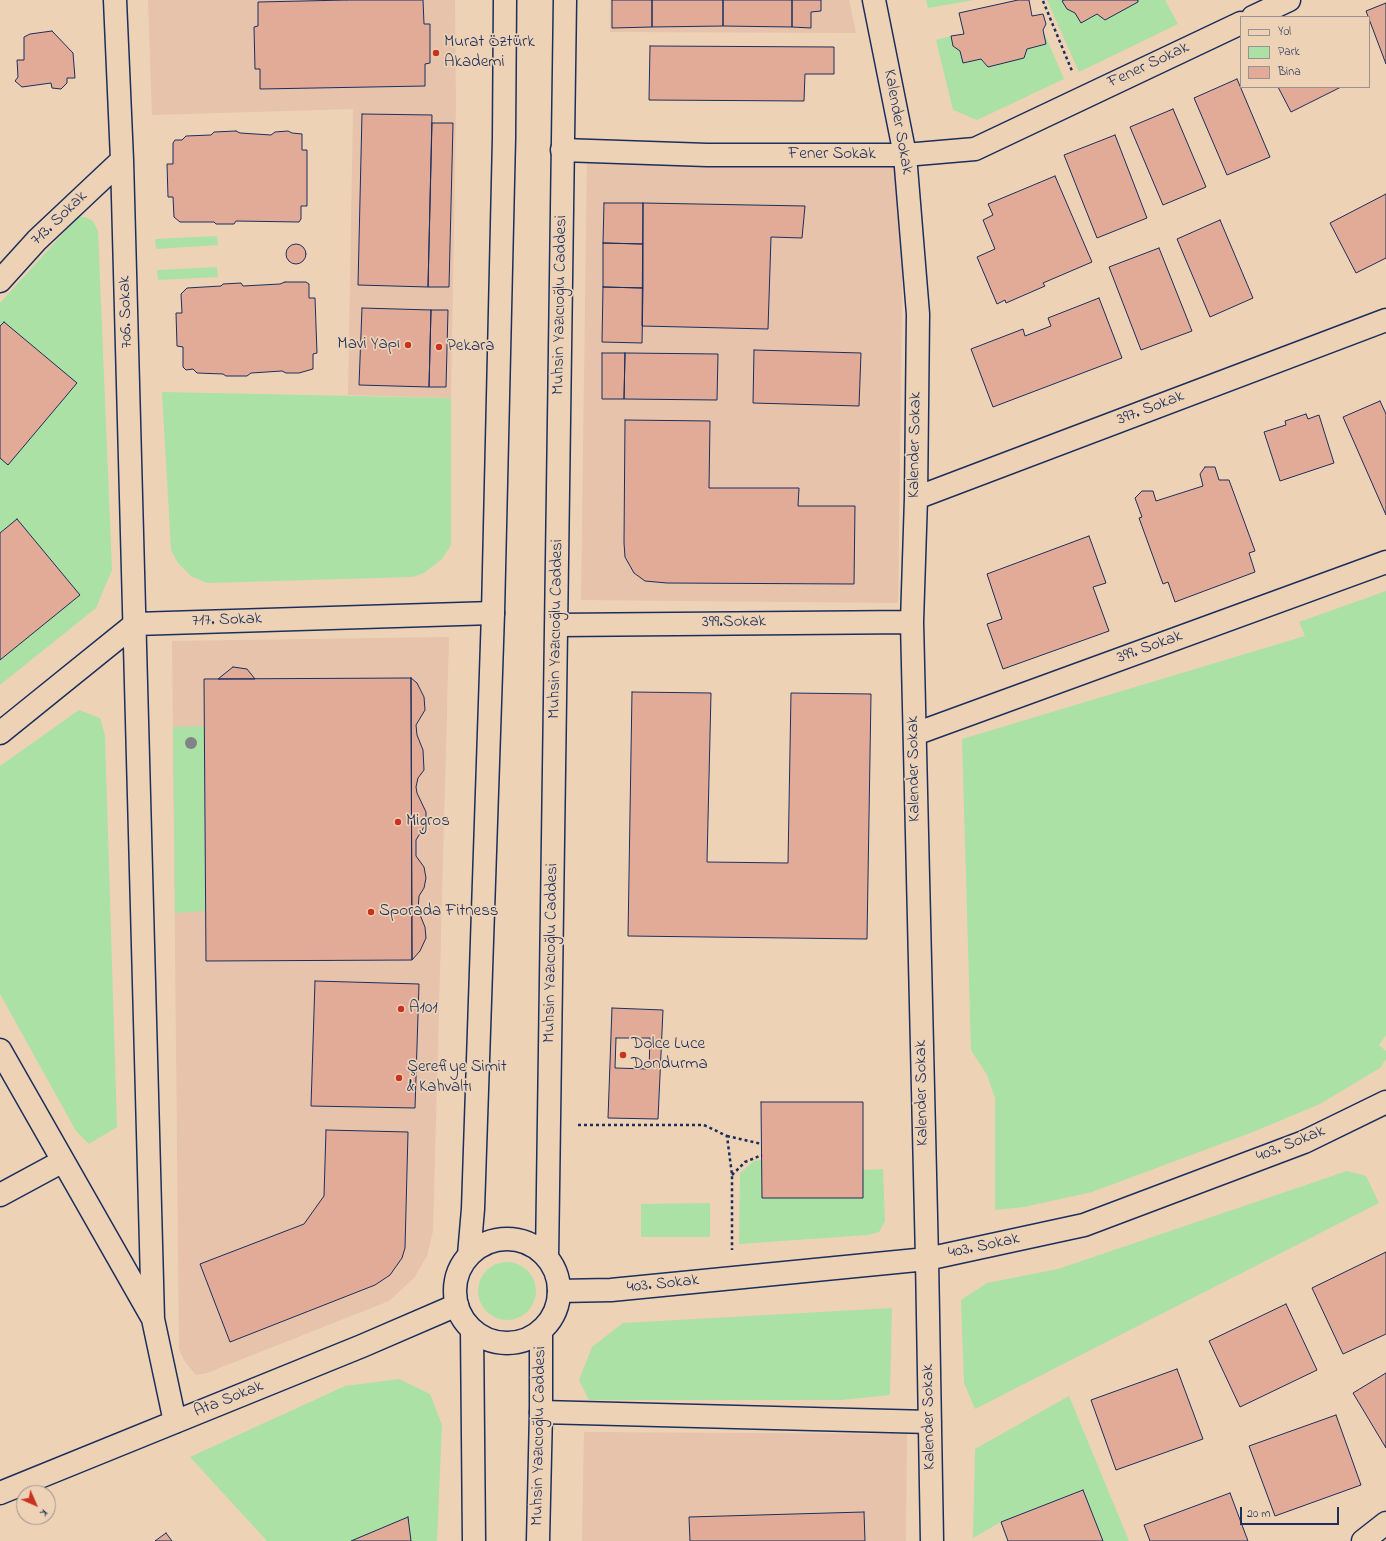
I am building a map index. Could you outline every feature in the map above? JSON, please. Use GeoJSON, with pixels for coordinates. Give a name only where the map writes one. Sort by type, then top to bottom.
{"type":"FeatureCollection","features":[{"type":"Feature","properties":{"kind":"street","name":"706. Sokak"},"geometry":{"type":"LineString","coordinates":[[115,0],[122,160],[153,1319]]}},
{"type":"Feature","properties":{"kind":"street"},"geometry":{"type":"LineString","coordinates":[[469,1255],[473,1209],[493,614],[506,0]]}},
{"type":"Feature","properties":{"kind":"street","name":"Muhsin Yazıcıoğlu Caddesi"},"geometry":{"type":"LineString","coordinates":[[547,1258],[565,0]]}},
{"type":"Feature","properties":{"kind":"street","name":"Kalender Sokak"},"geometry":{"type":"LineString","coordinates":[[874,0],[905,155],[918,314],[916,498],[912,622],[932,1541]]}},
{"type":"Feature","properties":{"kind":"street"},"geometry":{"type":"LineString","coordinates":[[1255,16],[1288,0]]}},
{"type":"Feature","properties":{"kind":"street","name":"Fener Sokak"},"geometry":{"type":"LineString","coordinates":[[562,150],[707,155],[905,155],[975,149],[1240,23]]}},
{"type":"Feature","properties":{"kind":"street","name":"713. Sokak"},"geometry":{"type":"LineString","coordinates":[[0,281],[37,240],[122,160]]}},
{"type":"Feature","properties":{"kind":"street","name":"397. Sokak"},"geometry":{"type":"LineString","coordinates":[[916,498],[1386,320]]}},
{"type":"Feature","properties":{"kind":"street","name":"399. Sokak"},"geometry":{"type":"LineString","coordinates":[[915,734],[1386,562]]}},
{"type":"Feature","properties":{"kind":"street","name":"717. Sokak"},"geometry":{"type":"LineString","coordinates":[[135,624],[493,614]]}},
{"type":"Feature","properties":{"kind":"street","name":"399.Sokak"},"geometry":{"type":"LineString","coordinates":[[557,625],[912,622]]}},
{"type":"Feature","properties":{"kind":"street"},"geometry":{"type":"LineString","coordinates":[[0,733],[135,624]]}},
{"type":"Feature","properties":{"kind":"street"},"geometry":{"type":"LineString","coordinates":[[0,1050],[153,1319],[175,1422]]}},
{"type":"Feature","properties":{"kind":"street","name":"403. Sokak"},"geometry":{"type":"LineString","coordinates":[[559,1291],[611,1290],[927,1259],[1084,1225],[1304,1142],[1386,1102]]}},
{"type":"Feature","properties":{"kind":"street"},"geometry":{"type":"LineString","coordinates":[[0,1195],[63,1161]]}},
{"type":"Feature","properties":{"kind":"street"},"geometry":{"type":"LineString","coordinates":[[499,1239],[517,1240],[534,1246],[547,1258],[556,1273],[559,1291],[557,1306],[551,1319],[541,1330],[528,1338],[514,1343],[499,1342],[485,1338],[472,1330],[462,1319],[457,1305],[455,1288],[459,1270],[469,1255],[483,1245],[499,1239]]}},
{"type":"Feature","properties":{"kind":"street","name":"Ata Sokak"},"geometry":{"type":"LineString","coordinates":[[0,1494],[362,1346],[457,1305]]}},
{"type":"Feature","properties":{"kind":"street"},"geometry":{"type":"LineString","coordinates":[[472,1330],[474,1541]]}},
{"type":"Feature","properties":{"kind":"street","name":"Muhsin Yazıcıoğlu Caddesi"},"geometry":{"type":"LineString","coordinates":[[538,1541],[541,1330]]}},
{"type":"Feature","properties":{"kind":"street"},"geometry":{"type":"LineString","coordinates":[[541,1412],[930,1422]]}},
{"type":"Feature","properties":{"kind":"street"},"geometry":{"type":"LineString","coordinates":[[1363,1541],[1386,1523]]}},
{"type":"Feature","properties":{"kind":"path"},"geometry":{"type":"LineString","coordinates":[[1043,1],[1083,97]]}},
{"type":"Feature","properties":{"kind":"path"},"geometry":{"type":"LineString","coordinates":[[550,1127],[597,1124],[704,1126],[727,1136],[762,1144]]}},
{"type":"Feature","properties":{"kind":"path"},"geometry":{"type":"LineString","coordinates":[[727,1136],[732,1175],[732,1278]]}},
{"type":"Feature","properties":{"kind":"path"},"geometry":{"type":"LineString","coordinates":[[732,1175],[745,1162],[762,1155]]}},
{"type":"Feature","properties":{"kind":"shaded area"},"geometry":{"type":"Polygon","coordinates":[[[148,0],[455,0],[456,105],[451,398],[348,395],[353,109],[152,115],[148,0]]]}},
{"type":"Feature","properties":{"kind":"shaded area"},"geometry":{"type":"Polygon","coordinates":[[[610,0],[849,0],[856,33],[610,32],[610,0]]]}},
{"type":"Feature","properties":{"kind":"shaded area"},"geometry":{"type":"Polygon","coordinates":[[[587,160],[904,163],[898,603],[581,600],[587,160]]]}},
{"type":"Feature","properties":{"kind":"shaded area"},"geometry":{"type":"Polygon","coordinates":[[[449,637],[433,1231],[427,1256],[414,1278],[389,1301],[207,1373],[196,1375],[185,1362],[179,1349],[172,641],[449,637]]]}},
{"type":"Feature","properties":{"kind":"shaded area"},"geometry":{"type":"Polygon","coordinates":[[[584,1432],[907,1434],[906,1541],[582,1541],[584,1432]]]}},
{"type":"Feature","properties":{"kind":"green space"},"geometry":{"type":"Polygon","coordinates":[[[926,0],[974,0],[928,8],[926,0]]]}},
{"type":"Feature","properties":{"kind":"green space"},"geometry":{"type":"Polygon","coordinates":[[[1047,0],[1064,0],[1062,1],[1067,9],[1075,13],[1081,23],[1097,14],[1105,20],[1138,2],[1138,0],[1165,0],[1178,24],[1079,72],[1047,0]]]}},
{"type":"Feature","properties":{"kind":"green space"},"geometry":{"type":"Polygon","coordinates":[[[1043,30],[1064,79],[977,120],[953,110],[936,40],[951,36],[953,46],[960,51],[981,59],[988,67],[1024,58],[1027,49],[1046,44],[1043,30]]]}},
{"type":"Feature","properties":{"kind":"green space"},"geometry":{"type":"Polygon","coordinates":[[[78,217],[85,217],[93,221],[98,231],[112,570],[96,608],[0,685],[0,303],[78,217]]]}},
{"type":"Feature","properties":{"kind":"green space"},"geometry":{"type":"Polygon","coordinates":[[[217,236],[218,245],[156,249],[155,239],[217,236]]]}},
{"type":"Feature","properties":{"kind":"green space"},"geometry":{"type":"Polygon","coordinates":[[[217,267],[218,277],[158,280],[157,270],[217,267]]]}},
{"type":"Feature","properties":{"kind":"green space"},"geometry":{"type":"Polygon","coordinates":[[[162,392],[451,398],[451,545],[442,559],[424,573],[412,577],[207,583],[191,576],[178,563],[171,550],[162,392]]]}},
{"type":"Feature","properties":{"kind":"green space"},"geometry":{"type":"Polygon","coordinates":[[[1386,591],[1386,1035],[1379,1045],[1386,1051],[1386,1059],[1380,1068],[1320,1104],[1253,1132],[1092,1192],[1024,1207],[995,1210],[995,1098],[987,1075],[971,1050],[962,739],[1305,636],[1299,622],[1386,591]]]}},
{"type":"Feature","properties":{"kind":"green space"},"geometry":{"type":"Polygon","coordinates":[[[79,710],[100,718],[105,736],[117,1127],[89,1144],[76,1131],[0,994],[0,766],[79,710]]]}},
{"type":"Feature","properties":{"kind":"green space"},"geometry":{"type":"Polygon","coordinates":[[[204,726],[205,911],[175,913],[173,727],[204,726]]]}},
{"type":"Feature","properties":{"kind":"green space"},"geometry":{"type":"Polygon","coordinates":[[[761,1160],[762,1198],[862,1198],[863,1170],[883,1169],[885,1221],[879,1232],[868,1235],[739,1244],[740,1173],[754,1161],[761,1160]]]}},
{"type":"Feature","properties":{"kind":"green space"},"geometry":{"type":"Polygon","coordinates":[[[1347,1171],[1366,1176],[1379,1203],[975,1409],[964,1383],[961,1300],[987,1283],[1058,1269],[1347,1171]]]}},
{"type":"Feature","properties":{"kind":"green space"},"geometry":{"type":"Polygon","coordinates":[[[710,1203],[710,1237],[641,1237],[641,1204],[710,1203]]]}},
{"type":"Feature","properties":{"kind":"green space"},"geometry":{"type":"Polygon","coordinates":[[[501,1262],[513,1262],[528,1270],[536,1285],[536,1297],[528,1312],[513,1320],[501,1320],[486,1312],[478,1297],[478,1285],[486,1270],[501,1262]]]}},
{"type":"Feature","properties":{"kind":"green space"},"geometry":{"type":"Polygon","coordinates":[[[892,1308],[890,1395],[841,1400],[589,1400],[579,1380],[592,1347],[623,1323],[892,1308]]]}},
{"type":"Feature","properties":{"kind":"green space"},"geometry":{"type":"Polygon","coordinates":[[[399,1379],[430,1394],[442,1425],[437,1541],[267,1541],[190,1457],[345,1386],[399,1379]]]}},
{"type":"Feature","properties":{"kind":"green space"},"geometry":{"type":"Polygon","coordinates":[[[1069,1396],[1129,1541],[1103,1541],[1083,1490],[1001,1522],[973,1538],[975,1449],[1069,1396]]]}},
{"type":"Feature","properties":{"kind":"building"},"geometry":{"type":"Polygon","coordinates":[[[423,0],[424,24],[430,24],[430,63],[425,64],[425,86],[260,89],[260,69],[255,69],[254,27],[258,26],[258,2],[423,0]]]}},
{"type":"Feature","properties":{"kind":"building"},"geometry":{"type":"Polygon","coordinates":[[[612,0],[652,0],[652,27],[612,28],[612,0]]]}},
{"type":"Feature","properties":{"kind":"building"},"geometry":{"type":"Polygon","coordinates":[[[652,0],[723,0],[723,26],[652,27],[652,0]]]}},
{"type":"Feature","properties":{"kind":"building"},"geometry":{"type":"Polygon","coordinates":[[[723,0],[792,0],[792,27],[723,26],[723,0]]]}},
{"type":"Feature","properties":{"kind":"building"},"geometry":{"type":"Polygon","coordinates":[[[792,0],[821,0],[821,11],[811,12],[811,28],[792,27],[792,0]]]}},
{"type":"Feature","properties":{"kind":"building"},"geometry":{"type":"Polygon","coordinates":[[[1018,0],[1029,0],[1032,16],[1043,14],[1046,24],[1043,30],[1046,44],[1027,49],[1024,58],[988,67],[981,59],[963,63],[960,51],[953,46],[951,36],[964,34],[959,13],[1018,0]]]}},
{"type":"Feature","properties":{"kind":"building"},"geometry":{"type":"Polygon","coordinates":[[[1138,0],[1138,2],[1105,20],[1097,14],[1081,23],[1075,13],[1067,9],[1062,1],[1138,0]]]}},
{"type":"Feature","properties":{"kind":"building"},"geometry":{"type":"Polygon","coordinates":[[[1386,3],[1386,64],[1370,22],[1370,16],[1368,16],[1366,11],[1386,3]]]}},
{"type":"Feature","properties":{"kind":"building"},"geometry":{"type":"Polygon","coordinates":[[[52,31],[73,53],[75,78],[67,78],[67,83],[61,89],[52,88],[51,83],[22,87],[15,81],[18,77],[17,60],[24,60],[24,37],[30,34],[52,31]]]}},
{"type":"Feature","properties":{"kind":"building"},"geometry":{"type":"Polygon","coordinates":[[[650,46],[834,47],[834,74],[805,74],[804,101],[649,100],[650,46]]]}},
{"type":"Feature","properties":{"kind":"building"},"geometry":{"type":"Polygon","coordinates":[[[1237,79],[1270,157],[1227,175],[1194,98],[1237,79]]]}},
{"type":"Feature","properties":{"kind":"building"},"geometry":{"type":"Polygon","coordinates":[[[1279,88],[1339,88],[1291,112],[1279,88]]]}},
{"type":"Feature","properties":{"kind":"building"},"geometry":{"type":"Polygon","coordinates":[[[1173,109],[1206,187],[1163,205],[1130,127],[1173,109]]]}},
{"type":"Feature","properties":{"kind":"building"},"geometry":{"type":"Polygon","coordinates":[[[362,114],[432,115],[428,287],[358,285],[362,114]]]}},
{"type":"Feature","properties":{"kind":"building"},"geometry":{"type":"Polygon","coordinates":[[[432,123],[453,123],[449,287],[428,287],[432,123]]]}},
{"type":"Feature","properties":{"kind":"building"},"geometry":{"type":"Polygon","coordinates":[[[236,131],[240,133],[271,135],[275,132],[288,131],[302,134],[302,150],[307,150],[307,206],[301,206],[301,219],[299,222],[236,221],[234,224],[216,224],[214,222],[180,222],[174,217],[173,197],[168,197],[167,164],[173,164],[173,143],[175,140],[182,140],[186,136],[211,135],[214,132],[236,131]]]}},
{"type":"Feature","properties":{"kind":"building"},"geometry":{"type":"Polygon","coordinates":[[[1115,135],[1147,218],[1097,238],[1064,155],[1115,135]]]}},
{"type":"Feature","properties":{"kind":"building"},"geometry":{"type":"Polygon","coordinates":[[[1055,176],[1092,262],[1043,283],[1045,286],[1006,303],[1005,300],[997,304],[977,257],[995,249],[983,220],[993,215],[988,204],[1055,176]]]}},
{"type":"Feature","properties":{"kind":"building"},"geometry":{"type":"Polygon","coordinates":[[[1386,194],[1386,258],[1356,273],[1330,223],[1386,194]]]}},
{"type":"Feature","properties":{"kind":"building"},"geometry":{"type":"Polygon","coordinates":[[[604,203],[643,203],[643,244],[603,243],[604,203]]]}},
{"type":"Feature","properties":{"kind":"building"},"geometry":{"type":"Polygon","coordinates":[[[643,203],[805,206],[802,238],[771,237],[768,329],[642,326],[643,203]]]}},
{"type":"Feature","properties":{"kind":"building"},"geometry":{"type":"Polygon","coordinates":[[[1220,220],[1253,298],[1210,317],[1177,239],[1220,220]]]}},
{"type":"Feature","properties":{"kind":"building"},"geometry":{"type":"Polygon","coordinates":[[[603,243],[643,244],[643,288],[603,287],[603,243]]]}},
{"type":"Feature","properties":{"kind":"building"},"geometry":{"type":"Polygon","coordinates":[[[296,244],[303,247],[306,254],[303,261],[296,264],[289,261],[286,254],[289,247],[296,244]]]}},
{"type":"Feature","properties":{"kind":"building"},"geometry":{"type":"Polygon","coordinates":[[[1159,248],[1192,331],[1141,350],[1109,267],[1159,248]]]}},
{"type":"Feature","properties":{"kind":"building"},"geometry":{"type":"Polygon","coordinates":[[[285,282],[306,282],[309,284],[309,298],[315,298],[317,353],[313,354],[313,369],[299,373],[286,373],[282,371],[251,373],[247,376],[226,376],[223,374],[197,373],[193,369],[186,370],[183,367],[183,347],[177,346],[176,313],[182,313],[181,294],[187,288],[221,286],[223,284],[241,283],[243,286],[280,284],[285,282]]]}},
{"type":"Feature","properties":{"kind":"building"},"geometry":{"type":"Polygon","coordinates":[[[603,287],[643,288],[642,343],[602,342],[603,287]]]}},
{"type":"Feature","properties":{"kind":"building"},"geometry":{"type":"Polygon","coordinates":[[[1099,298],[1122,358],[993,407],[971,349],[1023,329],[1025,336],[1051,326],[1048,318],[1099,298]]]}},
{"type":"Feature","properties":{"kind":"building"},"geometry":{"type":"Polygon","coordinates":[[[362,308],[431,310],[429,387],[359,385],[362,308]]]}},
{"type":"Feature","properties":{"kind":"building"},"geometry":{"type":"Polygon","coordinates":[[[431,310],[448,310],[446,387],[429,387],[431,310]]]}},
{"type":"Feature","properties":{"kind":"building"},"geometry":{"type":"Polygon","coordinates":[[[4,322],[77,383],[8,465],[0,458],[0,326],[4,322]]]}},
{"type":"Feature","properties":{"kind":"building"},"geometry":{"type":"Polygon","coordinates":[[[754,350],[861,353],[859,406],[753,403],[754,350]]]}},
{"type":"Feature","properties":{"kind":"building"},"geometry":{"type":"Polygon","coordinates":[[[602,353],[625,353],[624,399],[602,399],[602,353]]]}},
{"type":"Feature","properties":{"kind":"building"},"geometry":{"type":"Polygon","coordinates":[[[625,353],[718,354],[717,400],[624,399],[625,353]]]}},
{"type":"Feature","properties":{"kind":"building"},"geometry":{"type":"Polygon","coordinates":[[[1380,401],[1386,414],[1386,515],[1343,417],[1380,401]]]}},
{"type":"Feature","properties":{"kind":"building"},"geometry":{"type":"Polygon","coordinates":[[[1306,414],[1308,419],[1319,415],[1334,463],[1280,481],[1264,432],[1286,425],[1285,421],[1306,414]]]}},
{"type":"Feature","properties":{"kind":"building"},"geometry":{"type":"Polygon","coordinates":[[[625,420],[710,421],[709,488],[799,488],[798,506],[855,506],[854,584],[667,583],[645,581],[634,573],[625,557],[625,420]]]}},
{"type":"Feature","properties":{"kind":"building"},"geometry":{"type":"Polygon","coordinates":[[[1205,467],[1215,467],[1219,480],[1229,480],[1255,551],[1249,553],[1255,572],[1175,602],[1168,582],[1163,584],[1139,518],[1142,517],[1135,498],[1142,491],[1153,491],[1156,501],[1203,486],[1200,474],[1205,467]]]}},
{"type":"Feature","properties":{"kind":"building"},"geometry":{"type":"Polygon","coordinates":[[[17,519],[80,595],[0,660],[0,533],[17,519]]]}},
{"type":"Feature","properties":{"kind":"building"},"geometry":{"type":"Polygon","coordinates":[[[1089,536],[1106,583],[1093,587],[1109,631],[1003,669],[987,624],[1002,619],[987,574],[1089,536]]]}},
{"type":"Feature","properties":{"kind":"building"},"geometry":{"type":"Polygon","coordinates":[[[233,667],[247,669],[255,679],[218,679],[233,667]]]}},
{"type":"Feature","properties":{"kind":"building"},"geometry":{"type":"Polygon","coordinates":[[[411,678],[412,960],[206,961],[204,679],[411,678]]]}},
{"type":"Feature","properties":{"kind":"building"},"geometry":{"type":"Polygon","coordinates":[[[411,678],[417,683],[424,697],[425,710],[416,725],[417,735],[423,750],[424,770],[418,778],[416,787],[417,793],[426,812],[426,824],[416,840],[416,856],[424,867],[426,878],[424,888],[419,896],[418,910],[425,927],[426,938],[420,951],[412,960],[411,678]]]}},
{"type":"Feature","properties":{"kind":"building"},"geometry":{"type":"Polygon","coordinates":[[[632,692],[711,693],[707,862],[788,863],[791,693],[871,694],[867,939],[628,936],[632,692]]]}},
{"type":"Feature","properties":{"kind":"building"},"geometry":{"type":"Polygon","coordinates":[[[315,981],[419,984],[415,1108],[311,1106],[315,981]]]}},
{"type":"Feature","properties":{"kind":"building"},"geometry":{"type":"Polygon","coordinates":[[[612,1008],[663,1010],[658,1119],[608,1118],[612,1008]]]}},
{"type":"Feature","properties":{"kind":"building"},"geometry":{"type":"Polygon","coordinates":[[[616,1038],[650,1038],[649,1069],[615,1068],[616,1038]]]}},
{"type":"Feature","properties":{"kind":"building"},"geometry":{"type":"Polygon","coordinates":[[[761,1102],[863,1102],[863,1198],[762,1198],[761,1102]]]}},
{"type":"Feature","properties":{"kind":"building"},"geometry":{"type":"Polygon","coordinates":[[[326,1130],[408,1132],[405,1248],[402,1258],[390,1275],[375,1285],[230,1342],[200,1264],[304,1224],[324,1196],[326,1130]]]}},
{"type":"Feature","properties":{"kind":"building"},"geometry":{"type":"Polygon","coordinates":[[[1386,1252],[1386,1334],[1343,1354],[1312,1288],[1386,1252]]]}},
{"type":"Feature","properties":{"kind":"building"},"geometry":{"type":"Polygon","coordinates":[[[1286,1304],[1317,1370],[1240,1407],[1209,1341],[1286,1304]]]}},
{"type":"Feature","properties":{"kind":"building"},"geometry":{"type":"Polygon","coordinates":[[[1177,1369],[1203,1439],[1116,1470],[1091,1400],[1177,1369]]]}},
{"type":"Feature","properties":{"kind":"building"},"geometry":{"type":"Polygon","coordinates":[[[1386,1373],[1386,1448],[1353,1393],[1386,1373]]]}},
{"type":"Feature","properties":{"kind":"building"},"geometry":{"type":"Polygon","coordinates":[[[1336,1415],[1361,1485],[1275,1516],[1249,1446],[1336,1415]]]}},
{"type":"Feature","properties":{"kind":"building"},"geometry":{"type":"Polygon","coordinates":[[[1083,1490],[1103,1541],[1008,1541],[1001,1522],[1083,1490]]]}},
{"type":"Feature","properties":{"kind":"building"},"geometry":{"type":"Polygon","coordinates":[[[1230,1493],[1248,1541],[1150,1541],[1144,1525],[1230,1493]]]}},
{"type":"Feature","properties":{"kind":"building"},"geometry":{"type":"Polygon","coordinates":[[[864,1512],[865,1541],[690,1541],[689,1517],[864,1512]]]}},
{"type":"Feature","properties":{"kind":"building"},"geometry":{"type":"Polygon","coordinates":[[[408,1517],[411,1541],[351,1541],[408,1517]]]}},
{"type":"Feature","properties":{"kind":"building"},"geometry":{"type":"Polygon","coordinates":[[[166,1533],[172,1541],[155,1541],[166,1533]]]}},
{"type":"Feature","properties":{"kind":"place","name":"Murat Öztürk Akademi"},"geometry":{"type":"Point","coordinates":[436,53]}},
{"type":"Feature","properties":{"kind":"place","name":"Mavi Yapı"},"geometry":{"type":"Point","coordinates":[408,345]}},
{"type":"Feature","properties":{"kind":"place","name":"Pekara"},"geometry":{"type":"Point","coordinates":[439,347]}},
{"type":"Feature","properties":{"kind":"place","name":"Migros"},"geometry":{"type":"Point","coordinates":[398,822]}},
{"type":"Feature","properties":{"kind":"place","name":"Sporada Fitness"},"geometry":{"type":"Point","coordinates":[371,912]}},
{"type":"Feature","properties":{"kind":"place","name":"A101"},"geometry":{"type":"Point","coordinates":[401,1009]}},
{"type":"Feature","properties":{"kind":"place","name":"Dolce Luce Dondurma"},"geometry":{"type":"Point","coordinates":[623,1055]}},
{"type":"Feature","properties":{"kind":"place","name":"Şerefiye Simit & Kahvaltı"},"geometry":{"type":"Point","coordinates":[399,1078]}}]}
